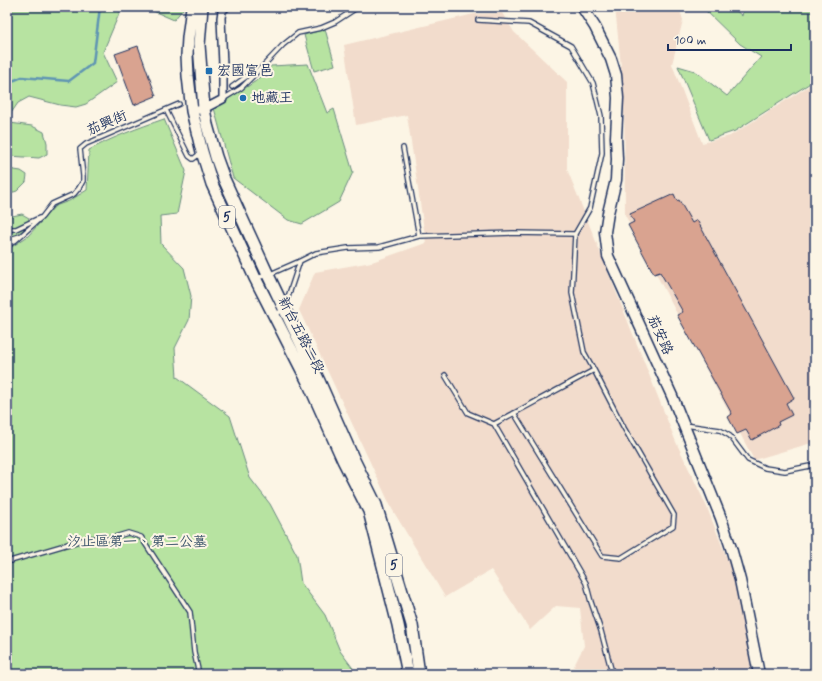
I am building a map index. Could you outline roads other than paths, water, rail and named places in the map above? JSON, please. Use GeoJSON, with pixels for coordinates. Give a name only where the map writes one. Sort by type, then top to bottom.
{"type":"FeatureCollection","features":[{"type":"Feature","properties":{"kind":"main road","name":"新台五路二段"},"geometry":{"type":"LineString","coordinates":[[192,7],[187,55],[192,111],[212,184],[255,278],[308,382],[343,460],[369,511],[398,625],[408,674]]}},
{"type":"Feature","properties":{"kind":"main road","name":"新台五路二段"},"geometry":{"type":"LineString","coordinates":[[202,7],[199,45],[204,109],[216,157],[224,179],[268,275],[376,505],[412,625],[419,674]]}},
{"type":"Feature","properties":{"kind":"street"},"geometry":{"type":"LineString","coordinates":[[192,111],[204,109],[223,99],[221,18],[222,11],[226,7]]}},
{"type":"Feature","properties":{"kind":"street","name":"茄安路"},"geometry":{"type":"LineString","coordinates":[[582,7],[595,27],[611,59],[616,75],[618,98],[616,137],[617,159],[616,180],[605,232],[608,256],[672,396],[721,518],[740,580],[759,674]]}},
{"type":"Feature","properties":{"kind":"lane"},"geometry":{"type":"LineString","coordinates":[[223,99],[241,88],[283,45],[298,33],[321,28],[335,22],[358,7]]}},
{"type":"Feature","properties":{"kind":"lane"},"geometry":{"type":"LineString","coordinates":[[478,20],[529,24],[571,46],[593,83],[601,116],[602,153],[590,208],[575,234],[572,293],[584,352],[624,428],[674,515],[673,526],[621,558],[602,556],[514,413]]}},
{"type":"Feature","properties":{"kind":"lane"},"geometry":{"type":"LineString","coordinates":[[232,87],[263,66]]}},
{"type":"Feature","properties":{"kind":"lane","name":"茄興街"},"geometry":{"type":"LineString","coordinates":[[7,246],[21,236],[42,217],[52,204],[74,194],[79,188],[83,181],[80,149],[86,144],[179,104]]}},
{"type":"Feature","properties":{"kind":"lane"},"geometry":{"type":"LineString","coordinates":[[166,110],[189,156],[193,159],[202,152]]}},
{"type":"Feature","properties":{"kind":"lane"},"geometry":{"type":"LineString","coordinates":[[403,148],[419,236]]}},
{"type":"Feature","properties":{"kind":"lane"},"geometry":{"type":"LineString","coordinates":[[7,229],[16,229],[42,217]]}},
{"type":"Feature","properties":{"kind":"lane"},"geometry":{"type":"LineString","coordinates":[[255,278],[268,275],[316,253],[348,248],[379,248],[419,236],[513,233],[575,234]]}},
{"type":"Feature","properties":{"kind":"lane"},"geometry":{"type":"LineString","coordinates":[[7,240],[21,236]]}},
{"type":"Feature","properties":{"kind":"lane"},"geometry":{"type":"LineString","coordinates":[[275,317],[285,310],[300,261]]}},
{"type":"Feature","properties":{"kind":"lane"},"geometry":{"type":"LineString","coordinates":[[7,322],[7,338]]}},
{"type":"Feature","properties":{"kind":"lane"},"geometry":{"type":"LineString","coordinates":[[494,424],[594,370]]}},
{"type":"Feature","properties":{"kind":"lane"},"geometry":{"type":"LineString","coordinates":[[445,375],[468,413],[494,424],[586,583],[611,669],[614,674]]}},
{"type":"Feature","properties":{"kind":"lane"},"geometry":{"type":"LineString","coordinates":[[684,425],[720,430],[730,436],[748,460],[765,468],[785,471],[815,465]]}},
{"type":"Feature","properties":{"kind":"lane"},"geometry":{"type":"LineString","coordinates":[[7,562],[89,538],[108,539],[128,532],[141,537],[190,612],[194,652],[199,674]]}},
{"type":"Feature","properties":{"kind":"waterway"},"geometry":{"type":"LineString","coordinates":[[7,85],[10,82],[22,77],[69,81],[93,63],[100,7]]}},
{"type":"Feature","properties":{"kind":"place","name":"宏國富邑"},"geometry":{"type":"Point","coordinates":[209,71]}},
{"type":"Feature","properties":{"kind":"place","name":"地藏王"},"geometry":{"type":"Point","coordinates":[243,98]}},
{"type":"Feature","properties":{"kind":"park label","name":"汐止區第一、第二公墓"},"geometry":{"type":"Point","coordinates":[137,542]}}]}
